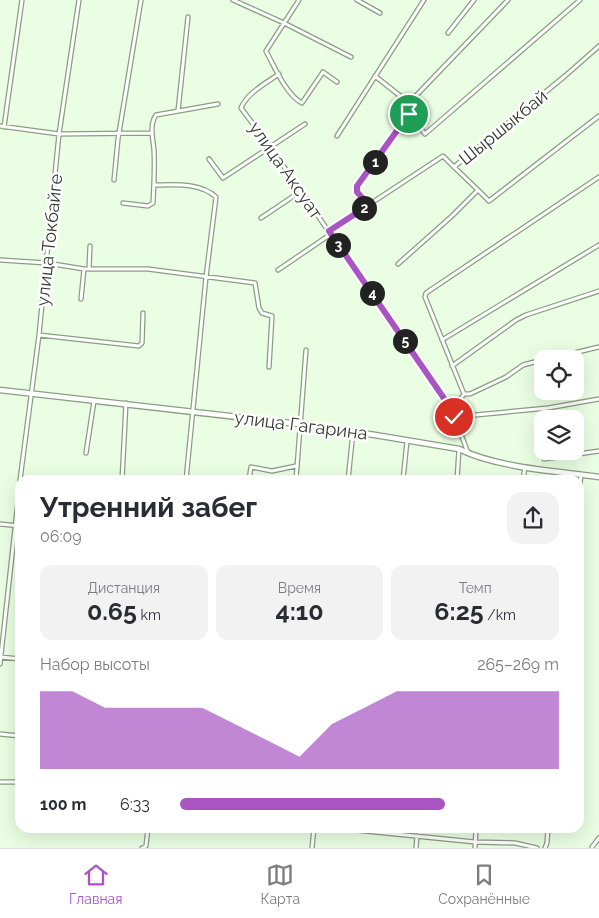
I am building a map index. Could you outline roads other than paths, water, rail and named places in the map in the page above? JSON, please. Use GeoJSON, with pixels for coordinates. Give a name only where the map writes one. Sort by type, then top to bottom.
{"type":"FeatureCollection","features":[{"type":"Feature","properties":{"kind":"main road","name":"улица Гагарина"},"geometry":{"type":"LineString","coordinates":[[0,390],[31,392],[299,424],[459,449],[525,467],[581,475]]}},
{"type":"Feature","properties":{"kind":"main road","name":"улица Гагарина"},"geometry":{"type":"LineString","coordinates":[[584,475],[599,477]]}},
{"type":"Feature","properties":{"kind":"street"},"geometry":{"type":"LineString","coordinates":[[22,0],[2,127],[59,134],[152,133]]}},
{"type":"Feature","properties":{"kind":"street","name":"улица Токбайге"},"geometry":{"type":"LineString","coordinates":[[21,475],[39,335],[59,134],[79,0]]}},
{"type":"Feature","properties":{"kind":"street"},"geometry":{"type":"LineString","coordinates":[[114,180],[119,133],[141,0]]}},
{"type":"Feature","properties":{"kind":"street"},"geometry":{"type":"LineString","coordinates":[[233,0],[284,23],[350,57]]}},
{"type":"Feature","properties":{"kind":"street"},"geometry":{"type":"LineString","coordinates":[[299,0],[266,51],[289,90],[299,102],[302,103],[323,72],[337,82]]}},
{"type":"Feature","properties":{"kind":"street"},"geometry":{"type":"LineString","coordinates":[[357,0],[380,12]]}},
{"type":"Feature","properties":{"kind":"street"},"geometry":{"type":"LineString","coordinates":[[337,136],[424,0]]}},
{"type":"Feature","properties":{"kind":"street"},"geometry":{"type":"LineString","coordinates":[[448,33],[474,0]]}},
{"type":"Feature","properties":{"kind":"street"},"geometry":{"type":"LineString","coordinates":[[508,0],[409,103],[405,110],[425,134],[580,0]]}},
{"type":"Feature","properties":{"kind":"street"},"geometry":{"type":"LineString","coordinates":[[178,111],[188,17]]}},
{"type":"Feature","properties":{"kind":"street","name":"Шыршыкбай"},"geometry":{"type":"LineString","coordinates":[[278,270],[369,205],[443,156],[454,167],[599,46]]}},
{"type":"Feature","properties":{"kind":"street","name":"улица Аксуат"},"geometry":{"type":"LineString","coordinates":[[279,74],[253,93],[244,102],[242,108],[452,410],[468,453]]}},
{"type":"Feature","properties":{"kind":"street"},"geometry":{"type":"LineString","coordinates":[[376,76],[409,103]]}},
{"type":"Feature","properties":{"kind":"street"},"geometry":{"type":"LineString","coordinates":[[123,203],[151,206],[153,203],[154,150],[152,133],[156,115],[218,104]]}},
{"type":"Feature","properties":{"kind":"street"},"geometry":{"type":"LineString","coordinates":[[369,205],[357,192],[357,186],[409,114]]}},
{"type":"Feature","properties":{"kind":"street"},"geometry":{"type":"LineString","coordinates":[[454,167],[488,201],[599,116]]}},
{"type":"Feature","properties":{"kind":"street"},"geometry":{"type":"LineString","coordinates":[[210,160],[223,178],[305,124]]}},
{"type":"Feature","properties":{"kind":"street"},"geometry":{"type":"LineString","coordinates":[[464,394],[425,297],[426,293],[599,177]]}},
{"type":"Feature","properties":{"kind":"street"},"geometry":{"type":"LineString","coordinates":[[154,185],[184,185],[209,190],[216,197],[206,277],[187,475]]}},
{"type":"Feature","properties":{"kind":"street"},"geometry":{"type":"LineString","coordinates":[[398,264],[478,190]]}},
{"type":"Feature","properties":{"kind":"street"},"geometry":{"type":"LineString","coordinates":[[260,218],[301,191]]}},
{"type":"Feature","properties":{"kind":"street"},"geometry":{"type":"LineString","coordinates":[[442,340],[599,245]]}},
{"type":"Feature","properties":{"kind":"street"},"geometry":{"type":"LineString","coordinates":[[89,270],[90,246]]}},
{"type":"Feature","properties":{"kind":"street"},"geometry":{"type":"LineString","coordinates":[[0,260],[47,263],[89,270],[148,269],[255,283],[259,308],[262,313],[272,316],[269,367]]}},
{"type":"Feature","properties":{"kind":"street"},"geometry":{"type":"LineString","coordinates":[[81,299],[84,269]]}},
{"type":"Feature","properties":{"kind":"street"},"geometry":{"type":"LineString","coordinates":[[452,366],[516,320],[599,291]]}},
{"type":"Feature","properties":{"kind":"street"},"geometry":{"type":"LineString","coordinates":[[39,335],[139,346],[142,342],[143,313]]}},
{"type":"Feature","properties":{"kind":"street"},"geometry":{"type":"LineString","coordinates":[[584,351],[599,347]]}},
{"type":"Feature","properties":{"kind":"street"},"geometry":{"type":"LineString","coordinates":[[296,475],[306,350]]}},
{"type":"Feature","properties":{"kind":"street"},"geometry":{"type":"LineString","coordinates":[[464,394],[470,394],[506,378],[523,365],[534,362]]}},
{"type":"Feature","properties":{"kind":"street"},"geometry":{"type":"LineString","coordinates":[[452,410],[464,394]]}},
{"type":"Feature","properties":{"kind":"street"},"geometry":{"type":"LineString","coordinates":[[454,417],[548,408],[599,399]]}},
{"type":"Feature","properties":{"kind":"street"},"geometry":{"type":"LineString","coordinates":[[86,453],[94,401]]}},
{"type":"Feature","properties":{"kind":"street"},"geometry":{"type":"LineString","coordinates":[[122,475],[126,403]]}},
{"type":"Feature","properties":{"kind":"street"},"geometry":{"type":"LineString","coordinates":[[349,475],[353,432]]}},
{"type":"Feature","properties":{"kind":"street"},"geometry":{"type":"LineString","coordinates":[[404,475],[407,441]]}},
{"type":"Feature","properties":{"kind":"street"},"geometry":{"type":"LineString","coordinates":[[457,475],[459,449]]}},
{"type":"Feature","properties":{"kind":"street"},"geometry":{"type":"LineString","coordinates":[[584,452],[599,450]]}},
{"type":"Feature","properties":{"kind":"street"},"geometry":{"type":"LineString","coordinates":[[250,475],[251,468],[272,471],[296,466]]}},
{"type":"Feature","properties":{"kind":"street"},"geometry":{"type":"LineString","coordinates":[[524,475],[525,467]]}},
{"type":"Feature","properties":{"kind":"street"},"geometry":{"type":"LineString","coordinates":[[0,524],[15,525]]}},
{"type":"Feature","properties":{"kind":"street","name":"улица Токбайге"},"geometry":{"type":"LineString","coordinates":[[0,664],[15,525]]}},
{"type":"Feature","properties":{"kind":"street"},"geometry":{"type":"LineString","coordinates":[[0,657],[15,658]]}},
{"type":"Feature","properties":{"kind":"street"},"geometry":{"type":"LineString","coordinates":[[0,734],[15,736]]}},
{"type":"Feature","properties":{"kind":"street"},"geometry":{"type":"LineString","coordinates":[[0,782],[15,782]]}},
{"type":"Feature","properties":{"kind":"street"},"geometry":{"type":"LineString","coordinates":[[142,848],[146,846],[147,833]]}},
{"type":"Feature","properties":{"kind":"street"},"geometry":{"type":"LineString","coordinates":[[312,848],[314,833]]}},
{"type":"Feature","properties":{"kind":"street"},"geometry":{"type":"LineString","coordinates":[[387,833],[475,842],[515,843],[537,848]]}},
{"type":"Feature","properties":{"kind":"street"},"geometry":{"type":"LineString","coordinates":[[474,848],[476,833]]}},
{"type":"Feature","properties":{"kind":"street"},"geometry":{"type":"LineString","coordinates":[[545,848],[548,833]]}},
{"type":"Feature","properties":{"kind":"street"},"geometry":{"type":"LineString","coordinates":[[416,848],[418,836]]}},
{"type":"Feature","properties":{"kind":"street"},"geometry":{"type":"LineString","coordinates":[[592,847],[599,838]]}}]}
